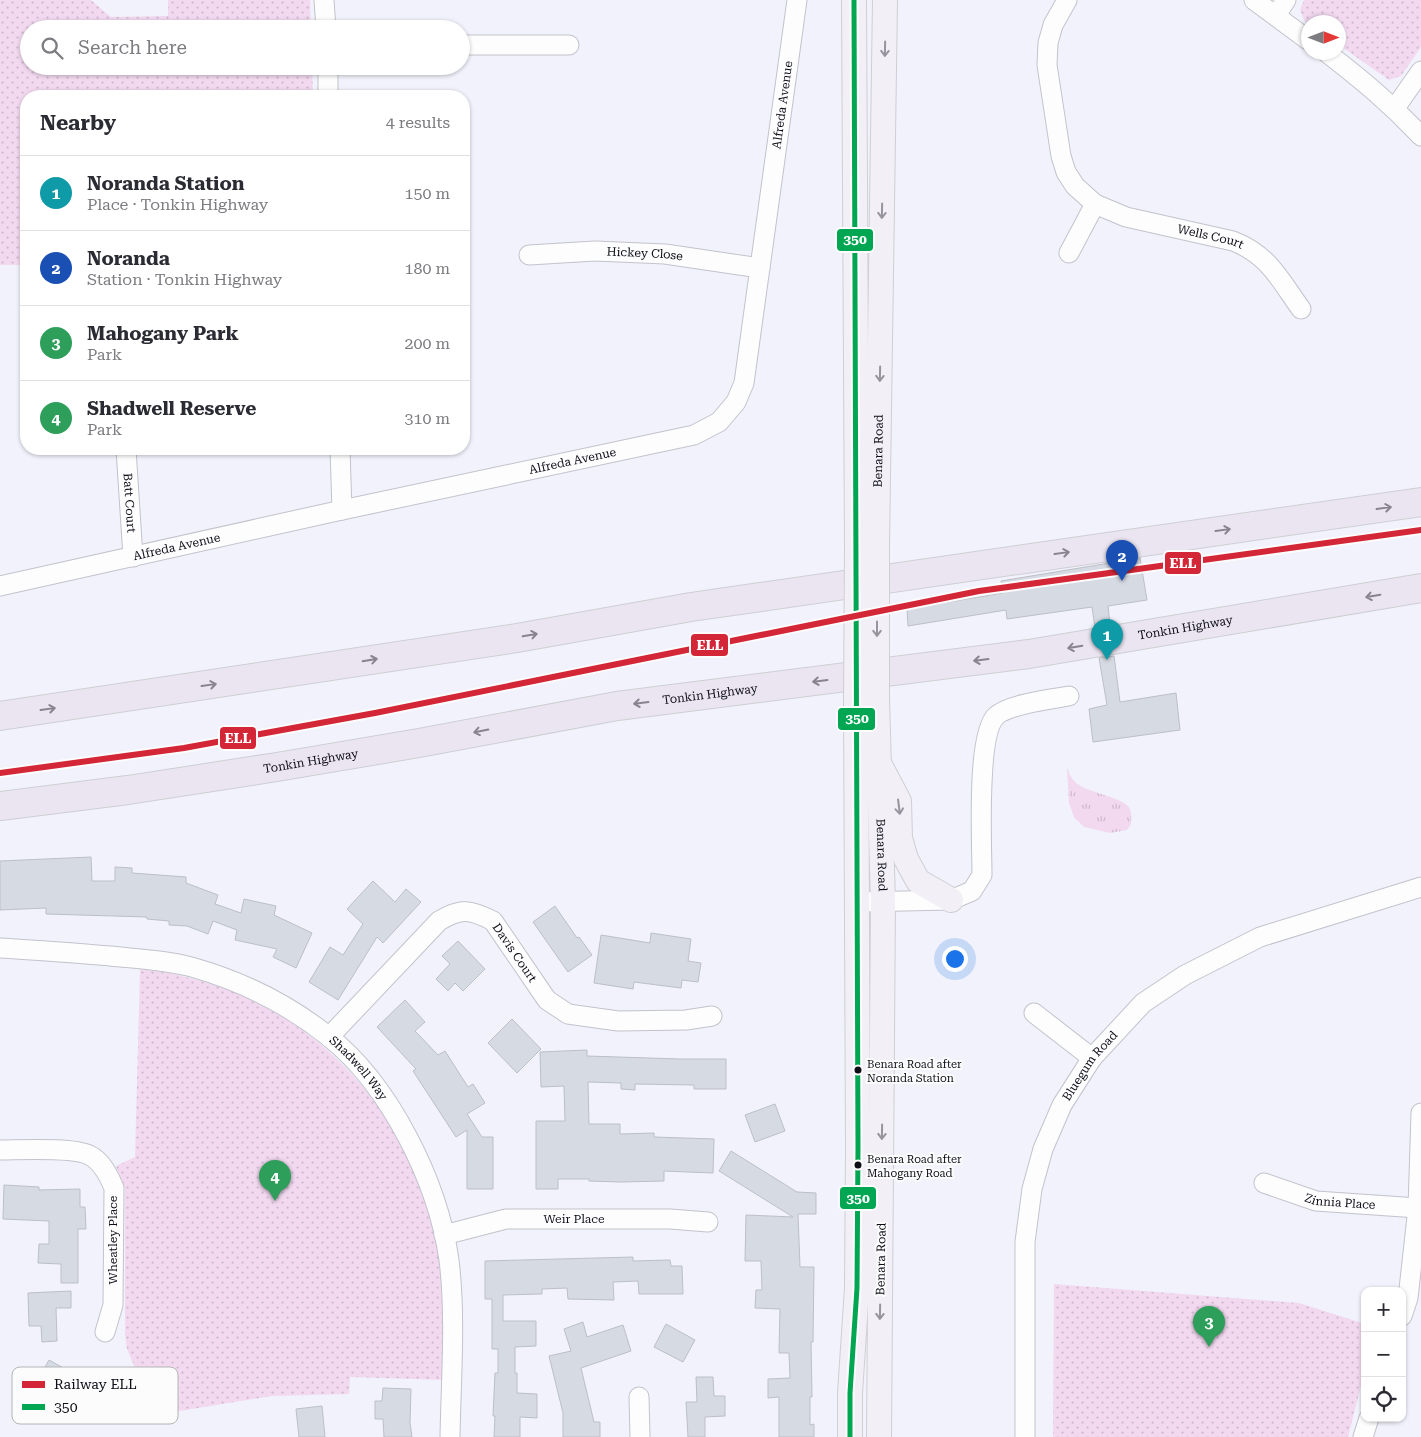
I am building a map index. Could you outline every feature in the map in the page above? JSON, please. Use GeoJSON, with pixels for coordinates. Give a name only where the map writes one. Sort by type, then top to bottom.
{"type":"FeatureCollection","features":[{"type":"Feature","properties":{"kind":"highway"},"geometry":{"type":"LineString","coordinates":[[0,716],[517,638],[701,605],[1421,502]]}},
{"type":"Feature","properties":{"kind":"highway","name":"Tonkin Highway"},"geometry":{"type":"LineString","coordinates":[[0,806],[118,791],[277,767],[410,745],[617,706],[1030,654],[1421,588]]}},
{"type":"Feature","properties":{"kind":"main road","name":"Benara Road"},"geometry":{"type":"LineString","coordinates":[[854,0],[867,547]]}},
{"type":"Feature","properties":{"kind":"main road","name":"Benara Road"},"geometry":{"type":"LineString","coordinates":[[850,1437],[850,1393],[857,1288],[857,902],[866,700],[867,547],[885,0]]}},
{"type":"Feature","properties":{"kind":"main road","name":"Benara Road"},"geometry":{"type":"LineString","coordinates":[[866,700],[879,763],[883,902],[879,1437]]}},
{"type":"Feature","properties":{"kind":"main road"},"geometry":{"type":"LineString","coordinates":[[879,763],[899,801],[900,838],[906,859],[918,881],[951,900]]}},
{"type":"Feature","properties":{"kind":"main road","name":"Benara Road"},"geometry":{"type":"LineString","coordinates":[[858,1147],[869,1101],[868,914],[883,902]]}},
{"type":"Feature","properties":{"kind":"main road"},"geometry":{"type":"LineString","coordinates":[[857,1288],[866,1253],[870,1194],[876,1188],[881,1197]]}},
{"type":"Feature","properties":{"kind":"street"},"geometry":{"type":"LineString","coordinates":[[324,0],[325,20]]}},
{"type":"Feature","properties":{"kind":"street","name":"Alfreda Avenue"},"geometry":{"type":"LineString","coordinates":[[0,586],[342,510],[694,435],[719,422],[736,402],[744,383],[797,0]]}},
{"type":"Feature","properties":{"kind":"street","name":"Wells Court"},"geometry":{"type":"LineString","coordinates":[[1067,0],[1053,25],[1048,43],[1046,65],[1061,156],[1066,172],[1075,186],[1095,204],[1126,217],[1233,241],[1249,247],[1264,258],[1301,310]]}},
{"type":"Feature","properties":{"kind":"street"},"geometry":{"type":"LineString","coordinates":[[1254,0],[1281,8],[1301,32]]}},
{"type":"Feature","properties":{"kind":"street"},"geometry":{"type":"LineString","coordinates":[[470,45],[569,45]]}},
{"type":"Feature","properties":{"kind":"street"},"geometry":{"type":"LineString","coordinates":[[1336,60],[1395,108],[1421,136]]}},
{"type":"Feature","properties":{"kind":"street"},"geometry":{"type":"LineString","coordinates":[[1395,108],[1421,71]]}},
{"type":"Feature","properties":{"kind":"street"},"geometry":{"type":"LineString","coordinates":[[328,75],[328,90]]}},
{"type":"Feature","properties":{"kind":"street"},"geometry":{"type":"LineString","coordinates":[[1069,253],[1095,204]]}},
{"type":"Feature","properties":{"kind":"street","name":"Hickey Close"},"geometry":{"type":"LineString","coordinates":[[529,256],[595,251],[665,254],[760,268]]}},
{"type":"Feature","properties":{"kind":"street","name":"Batt Court"},"geometry":{"type":"LineString","coordinates":[[126,455],[133,557]]}},
{"type":"Feature","properties":{"kind":"street"},"geometry":{"type":"LineString","coordinates":[[340,455],[342,510]]}},
{"type":"Feature","properties":{"kind":"street"},"geometry":{"type":"LineString","coordinates":[[857,902],[951,900],[972,891],[982,875],[984,754],[988,728],[996,716],[1007,710],[1069,696]]}},
{"type":"Feature","properties":{"kind":"street","name":"Bluegum Road"},"geometry":{"type":"LineString","coordinates":[[1025,1437],[1025,1242],[1032,1189],[1043,1150],[1062,1106],[1092,1058],[1142,1003],[1185,974],[1260,937],[1421,887]]}},
{"type":"Feature","properties":{"kind":"street","name":"Davis Court"},"geometry":{"type":"LineString","coordinates":[[329,1037],[439,921],[453,912],[468,911],[481,914],[493,921],[547,1000],[568,1014],[618,1020],[686,1020],[712,1016]]}},
{"type":"Feature","properties":{"kind":"street","name":"Shadwell Way"},"geometry":{"type":"LineString","coordinates":[[0,948],[140,959],[194,968],[238,983],[278,1002],[329,1037],[347,1054],[380,1093],[405,1132],[428,1182],[437,1207],[449,1259],[452,1294],[450,1437]]}},
{"type":"Feature","properties":{"kind":"street"},"geometry":{"type":"LineString","coordinates":[[1034,1013],[1092,1058]]}},
{"type":"Feature","properties":{"kind":"street"},"geometry":{"type":"LineString","coordinates":[[1406,1304],[1418,1208],[1421,1113]]}},
{"type":"Feature","properties":{"kind":"street","name":"Wheatley Place"},"geometry":{"type":"LineString","coordinates":[[0,1150],[78,1151],[90,1155],[109,1175],[114,1188],[113,1305],[105,1332]]}},
{"type":"Feature","properties":{"kind":"street","name":"Zinnia Place"},"geometry":{"type":"LineString","coordinates":[[1264,1183],[1316,1201],[1418,1208]]}},
{"type":"Feature","properties":{"kind":"street","name":"Weir Place"},"geometry":{"type":"LineString","coordinates":[[444,1236],[506,1219],[670,1219],[708,1222]]}},
{"type":"Feature","properties":{"kind":"street"},"geometry":{"type":"LineString","coordinates":[[639,1397],[640,1437]]}},
{"type":"Feature","properties":{"kind":"street"},"geometry":{"type":"LineString","coordinates":[[1363,1437],[1368,1422]]}},
{"type":"Feature","properties":{"kind":"green space"},"geometry":{"type":"Polygon","coordinates":[[[0,0],[91,0],[111,17],[168,16],[168,0],[310,0],[311,20],[20,20],[20,75],[312,75],[313,90],[20,90],[20,265],[0,265],[0,0]]]}},
{"type":"Feature","properties":{"kind":"green space"},"geometry":{"type":"Polygon","coordinates":[[[1304,0],[1421,0],[1421,47],[1401,76],[1389,80],[1346,50],[1346,15],[1302,15],[1300,10],[1304,0]]]}},
{"type":"Feature","properties":{"kind":"green space"},"geometry":{"type":"Polygon","coordinates":[[[1067,768],[1072,779],[1080,786],[1127,805],[1131,812],[1131,824],[1127,830],[1110,833],[1084,827],[1074,817],[1069,803],[1067,768]]]}},
{"type":"Feature","properties":{"kind":"green space"},"geometry":{"type":"Polygon","coordinates":[[[140,969],[195,979],[246,997],[292,1023],[333,1055],[368,1094],[398,1138],[420,1187],[440,1257],[443,1292],[444,1380],[350,1377],[349,1394],[272,1396],[178,1411],[178,1367],[135,1367],[127,1349],[125,1335],[125,1189],[116,1166],[135,1157],[140,969]]]}},
{"type":"Feature","properties":{"kind":"green space"},"geometry":{"type":"Polygon","coordinates":[[[1054,1284],[1299,1303],[1361,1323],[1361,1386],[1348,1437],[1053,1437],[1054,1284]]]}},
{"type":"Feature","properties":{"kind":"building"},"geometry":{"type":"Polygon","coordinates":[[[1140,558],[1147,600],[1108,606],[1110,625],[1095,627],[1092,607],[1007,619],[1006,610],[908,626],[907,609],[1003,593],[1001,581],[1140,558]]]}},
{"type":"Feature","properties":{"kind":"building"},"geometry":{"type":"Polygon","coordinates":[[[1114,656],[1120,702],[1176,693],[1180,730],[1093,742],[1089,709],[1107,705],[1099,658],[1114,656]]]}},
{"type":"Feature","properties":{"kind":"building"},"geometry":{"type":"Polygon","coordinates":[[[91,857],[92,881],[115,881],[115,867],[132,868],[132,873],[186,877],[186,883],[218,895],[215,904],[241,913],[244,899],[276,906],[274,915],[312,933],[296,968],[273,957],[277,949],[235,940],[237,930],[213,921],[208,934],[187,926],[169,925],[169,921],[147,919],[147,917],[46,914],[46,908],[0,910],[0,861],[91,857]]]}},
{"type":"Feature","properties":{"kind":"building"},"geometry":{"type":"Polygon","coordinates":[[[373,881],[395,902],[406,889],[421,902],[383,943],[377,937],[338,1000],[309,982],[330,947],[343,955],[363,924],[347,909],[373,881]]]}},
{"type":"Feature","properties":{"kind":"building"},"geometry":{"type":"Polygon","coordinates":[[[555,906],[577,938],[579,937],[592,955],[568,972],[533,922],[555,906]]]}},
{"type":"Feature","properties":{"kind":"building"},"geometry":{"type":"Polygon","coordinates":[[[651,933],[691,939],[688,961],[701,963],[698,982],[682,980],[681,988],[634,982],[633,989],[594,983],[601,935],[650,943],[651,933]]]}},
{"type":"Feature","properties":{"kind":"building"},"geometry":{"type":"Polygon","coordinates":[[[458,941],[485,969],[463,991],[455,983],[448,991],[436,979],[450,964],[442,956],[458,941]]]}},
{"type":"Feature","properties":{"kind":"building"},"geometry":{"type":"Polygon","coordinates":[[[405,1000],[425,1022],[415,1031],[438,1055],[445,1051],[468,1087],[473,1084],[485,1103],[467,1114],[482,1137],[493,1137],[493,1189],[467,1189],[467,1130],[456,1137],[413,1071],[416,1069],[377,1027],[405,1000]]]}},
{"type":"Feature","properties":{"kind":"building"},"geometry":{"type":"Polygon","coordinates":[[[512,1019],[541,1049],[517,1073],[488,1043],[512,1019]]]}},
{"type":"Feature","properties":{"kind":"building"},"geometry":{"type":"Polygon","coordinates":[[[587,1050],[587,1056],[726,1059],[726,1089],[694,1089],[694,1085],[635,1084],[635,1090],[621,1089],[621,1083],[588,1082],[589,1124],[620,1124],[620,1134],[654,1133],[654,1137],[714,1139],[713,1173],[664,1171],[664,1181],[621,1182],[558,1179],[558,1189],[536,1189],[536,1121],[565,1121],[564,1086],[541,1087],[540,1052],[587,1050]]]}},
{"type":"Feature","properties":{"kind":"building"},"geometry":{"type":"Polygon","coordinates":[[[775,1104],[785,1131],[755,1142],[745,1115],[775,1104]]]}},
{"type":"Feature","properties":{"kind":"building"},"geometry":{"type":"Polygon","coordinates":[[[731,1151],[797,1192],[816,1193],[816,1214],[798,1214],[800,1267],[814,1267],[810,1425],[814,1424],[814,1437],[779,1437],[779,1397],[768,1398],[768,1379],[790,1378],[789,1353],[779,1353],[780,1309],[755,1308],[756,1290],[762,1290],[761,1261],[745,1261],[746,1215],[793,1217],[719,1171],[731,1151]]]}},
{"type":"Feature","properties":{"kind":"building"},"geometry":{"type":"Polygon","coordinates":[[[4,1185],[39,1187],[39,1190],[80,1189],[80,1207],[85,1207],[86,1229],[78,1229],[78,1283],[61,1283],[61,1264],[38,1263],[39,1244],[49,1244],[49,1221],[3,1219],[4,1185]]]}},
{"type":"Feature","properties":{"kind":"building"},"geometry":{"type":"Polygon","coordinates":[[[633,1257],[633,1261],[670,1260],[671,1266],[682,1266],[683,1294],[639,1294],[638,1281],[613,1282],[614,1300],[568,1299],[567,1288],[542,1289],[542,1294],[503,1295],[503,1321],[536,1321],[536,1346],[515,1347],[515,1373],[517,1373],[517,1393],[537,1394],[537,1418],[520,1417],[520,1437],[494,1437],[495,1416],[493,1416],[495,1373],[498,1373],[498,1349],[492,1349],[492,1299],[485,1299],[485,1261],[633,1257]]]}},
{"type":"Feature","properties":{"kind":"building"},"geometry":{"type":"Polygon","coordinates":[[[71,1291],[71,1308],[56,1308],[57,1341],[42,1342],[41,1326],[29,1326],[28,1293],[71,1291]]]}},
{"type":"Feature","properties":{"kind":"building"},"geometry":{"type":"Polygon","coordinates":[[[583,1322],[587,1337],[623,1325],[631,1351],[581,1368],[594,1422],[600,1422],[600,1437],[563,1437],[563,1413],[549,1356],[571,1351],[564,1329],[583,1322]]]}},
{"type":"Feature","properties":{"kind":"building"},"geometry":{"type":"Polygon","coordinates":[[[666,1324],[695,1340],[683,1362],[654,1347],[666,1324]]]}},
{"type":"Feature","properties":{"kind":"building"},"geometry":{"type":"Polygon","coordinates":[[[49,1360],[62,1367],[45,1367],[49,1360]]]}},
{"type":"Feature","properties":{"kind":"building"},"geometry":{"type":"Polygon","coordinates":[[[696,1377],[713,1377],[714,1396],[725,1396],[725,1416],[705,1417],[705,1437],[688,1437],[686,1402],[697,1402],[696,1377]]]}},
{"type":"Feature","properties":{"kind":"building"},"geometry":{"type":"Polygon","coordinates":[[[383,1388],[411,1389],[410,1423],[412,1437],[384,1437],[383,1419],[375,1419],[375,1401],[382,1401],[383,1388]]]}},
{"type":"Feature","properties":{"kind":"building"},"geometry":{"type":"Polygon","coordinates":[[[322,1406],[325,1437],[299,1437],[296,1409],[322,1406]]]}},
{"type":"Feature","properties":{"kind":"rail line","name":"ELL"},"geometry":{"type":"LineString","coordinates":[[0,773],[184,748],[375,713],[979,591],[1421,530]]}},
{"type":"Feature","properties":{"kind":"transit line","name":"350"},"geometry":{"type":"LineString","coordinates":[[850,1437],[850,1393],[857,1288],[858,1147],[854,0]]}},
{"type":"Feature","properties":{"kind":"place","name":"Noranda"},"geometry":{"type":"Point","coordinates":[1122,581]}},
{"type":"Feature","properties":{"kind":"place","name":"Noranda Station"},"geometry":{"type":"Point","coordinates":[1107,660]}},
{"type":"Feature","properties":{"kind":"place","name":"Benara Road after Noranda Station"},"geometry":{"type":"Point","coordinates":[858,1070]}},
{"type":"Feature","properties":{"kind":"place","name":"Benara Road after Mahogany Road"},"geometry":{"type":"Point","coordinates":[858,1165]}},
{"type":"Feature","properties":{"kind":"place","name":"Shadwell Reserve"},"geometry":{"type":"Point","coordinates":[275,1201]}},
{"type":"Feature","properties":{"kind":"place","name":"Mahogany Park"},"geometry":{"type":"Point","coordinates":[1209,1347]}}]}
